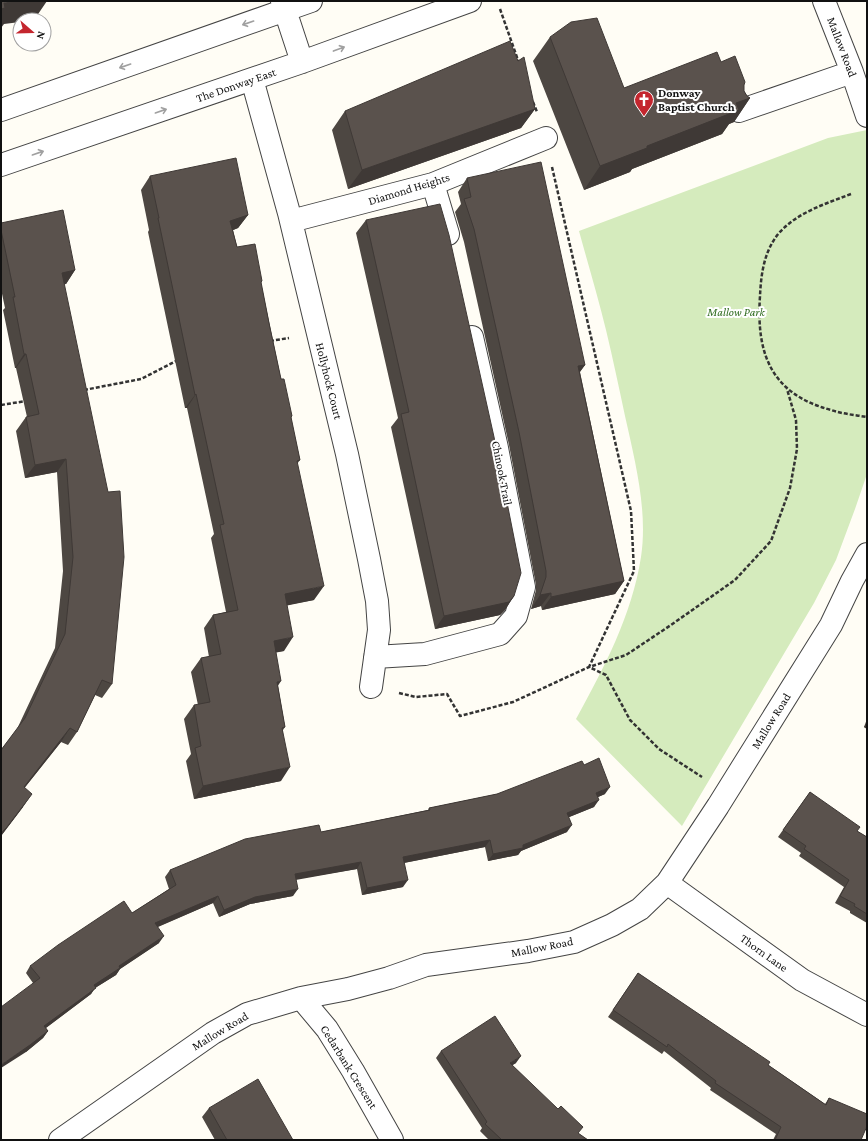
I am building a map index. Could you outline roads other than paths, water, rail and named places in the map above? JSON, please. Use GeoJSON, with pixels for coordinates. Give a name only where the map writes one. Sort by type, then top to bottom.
{"type":"FeatureCollection","features":[{"type":"Feature","properties":{"kind":"street"},"geometry":{"type":"LineString","coordinates":[[1,110],[283,6],[311,1]]}},
{"type":"Feature","properties":{"kind":"street","name":"The Donway East"},"geometry":{"type":"LineString","coordinates":[[1,165],[302,62],[470,1]]}},
{"type":"Feature","properties":{"kind":"street","name":"Mallow Road"},"geometry":{"type":"LineString","coordinates":[[824,1],[852,72],[867,116]]}},
{"type":"Feature","properties":{"kind":"street"},"geometry":{"type":"LineString","coordinates":[[283,6],[302,62]]}},
{"type":"Feature","properties":{"kind":"street"},"geometry":{"type":"LineString","coordinates":[[739,111],[852,72]]}},
{"type":"Feature","properties":{"kind":"street","name":"Hollyhock Court"},"geometry":{"type":"LineString","coordinates":[[252,79],[291,221],[347,454],[377,601],[379,630],[371,687]]}},
{"type":"Feature","properties":{"kind":"street","name":"Diamond Heights"},"geometry":{"type":"LineString","coordinates":[[291,221],[433,184],[546,138]]}},
{"type":"Feature","properties":{"kind":"street"},"geometry":{"type":"LineString","coordinates":[[433,184],[453,252]]}},
{"type":"Feature","properties":{"kind":"street","name":"Chinook Trail"},"geometry":{"type":"LineString","coordinates":[[375,657],[425,654],[500,634],[516,616],[524,587],[497,448],[468,319]]}},
{"type":"Feature","properties":{"kind":"street","name":"Mallow Road"},"geometry":{"type":"LineString","coordinates":[[60,1140],[213,1033],[246,1014],[301,998],[348,989],[426,966],[528,951],[574,942],[612,925],[640,909],[666,884],[718,806],[831,625],[867,554]]}},
{"type":"Feature","properties":{"kind":"street","name":"Thorn Lane"},"geometry":{"type":"LineString","coordinates":[[666,884],[802,980],[867,1015]]}},
{"type":"Feature","properties":{"kind":"street","name":"Cedarbank Crescent"},"geometry":{"type":"LineString","coordinates":[[301,998],[326,1029],[353,1071],[392,1140]]}},
{"type":"Feature","properties":{"kind":"place","name":"Donway Baptist Church"},"geometry":{"type":"Point","coordinates":[644,117]}},
{"type":"Feature","properties":{"kind":"park label","name":"Mallow Park"},"geometry":{"type":"Point","coordinates":[736,312]}}]}
